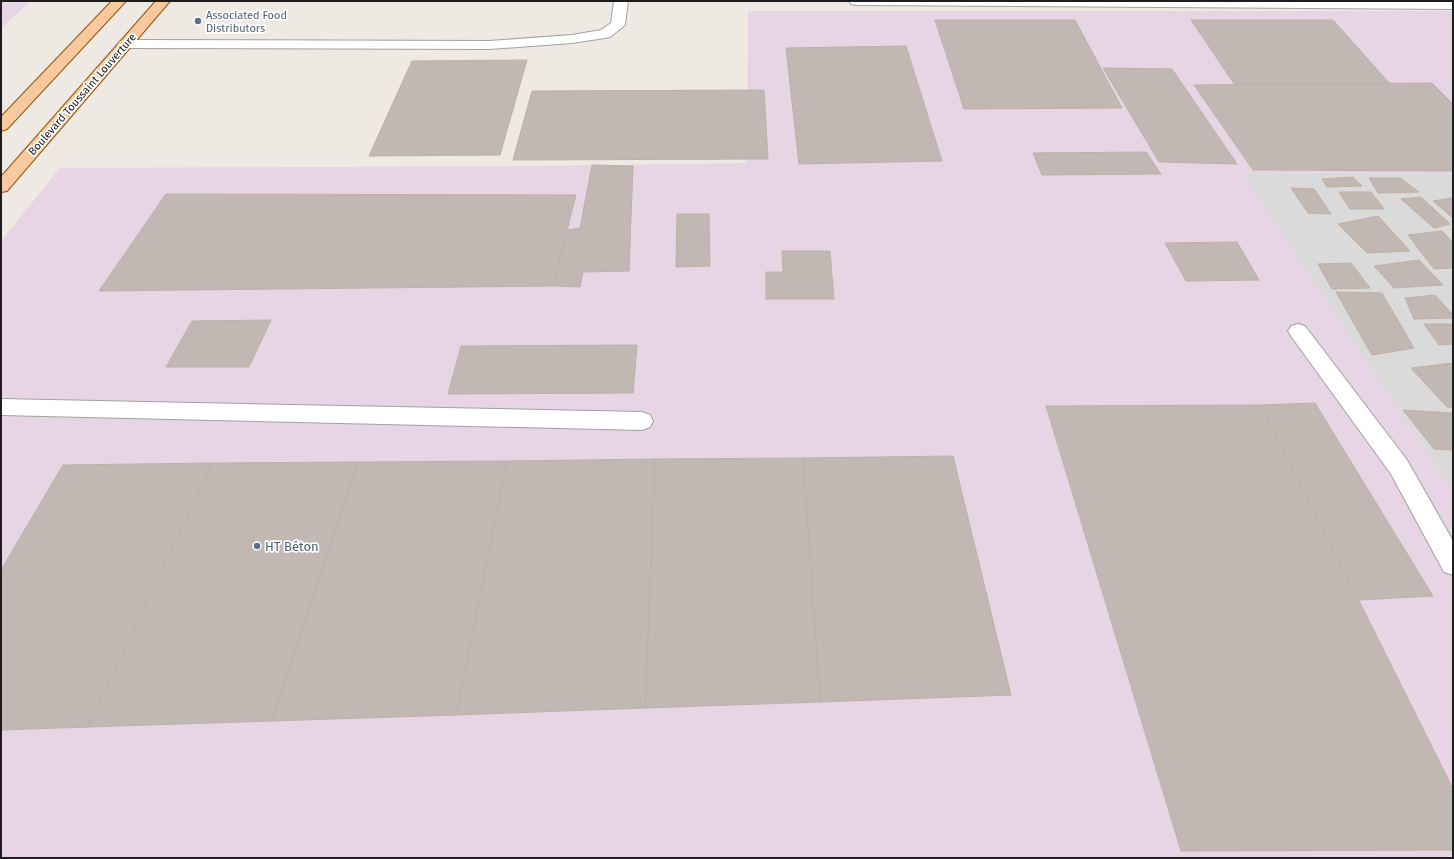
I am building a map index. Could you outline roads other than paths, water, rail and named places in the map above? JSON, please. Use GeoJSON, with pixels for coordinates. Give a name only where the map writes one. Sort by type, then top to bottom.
{"type":"FeatureCollection","features":[{"type":"Feature","properties":{"kind":"main road"},"geometry":{"type":"LineString","coordinates":[[4,120],[119,1]]}},
{"type":"Feature","properties":{"kind":"main road","name":"Boulevard Toussaint Louverture"},"geometry":{"type":"LineString","coordinates":[[1,187],[163,1]]}},
{"type":"Feature","properties":{"kind":"street"},"geometry":{"type":"LineString","coordinates":[[125,44],[489,45],[572,39],[605,34],[618,24],[621,1]]}},
{"type":"Feature","properties":{"kind":"street"},"geometry":{"type":"LineString","coordinates":[[856,1],[1453,5]]}},
{"type":"Feature","properties":{"kind":"street"},"geometry":{"type":"LineString","coordinates":[[1298,331],[1399,467],[1453,564]]}},
{"type":"Feature","properties":{"kind":"street"},"geometry":{"type":"LineString","coordinates":[[1,407],[642,421]]}},
{"type":"Feature","properties":{"kind":"place","name":"Associated Food Distributors"},"geometry":{"type":"Point","coordinates":[198,21]}},
{"type":"Feature","properties":{"kind":"place","name":"HT Béton"},"geometry":{"type":"Point","coordinates":[257,546]}}]}
